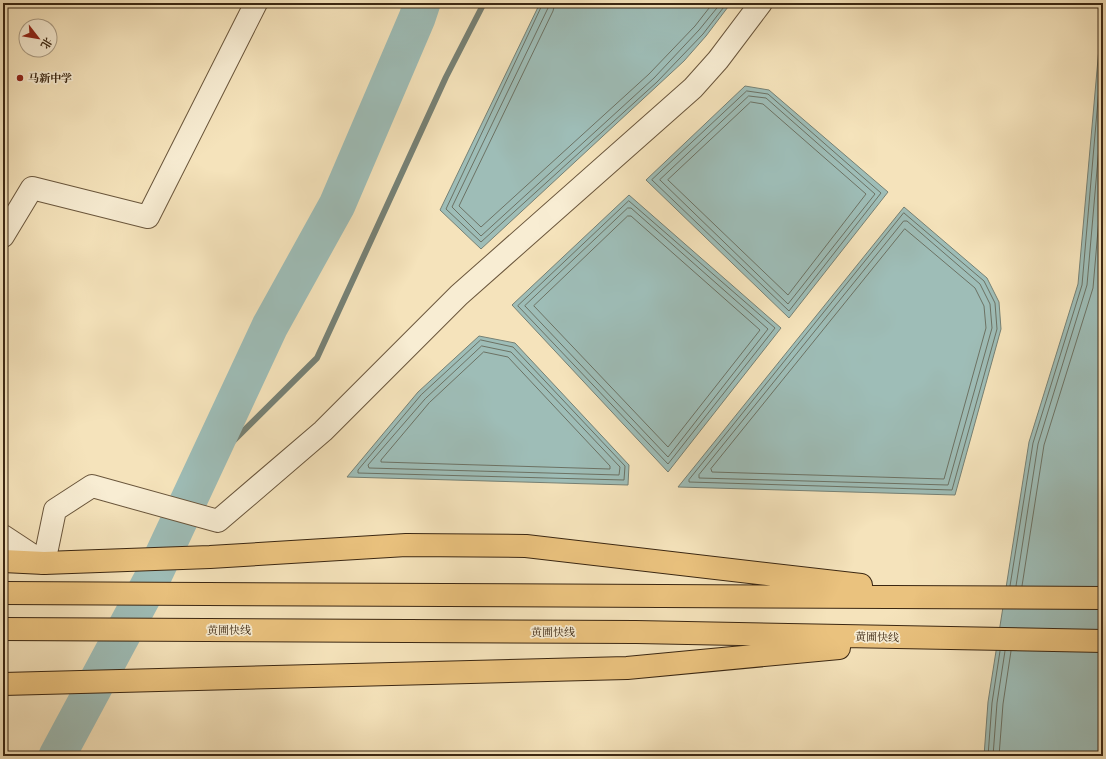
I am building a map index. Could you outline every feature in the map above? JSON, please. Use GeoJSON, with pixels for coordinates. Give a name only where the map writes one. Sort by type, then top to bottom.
{"type":"FeatureCollection","features":[{"type":"Feature","properties":{"kind":"highway"},"geometry":{"type":"LineString","coordinates":[[3,561],[44,563],[136,560],[406,545],[526,546],[971,597]]}},
{"type":"Feature","properties":{"kind":"highway"},"geometry":{"type":"LineString","coordinates":[[3,593],[1103,598]]}},
{"type":"Feature","properties":{"kind":"highway","name":"黄圃快线"},"geometry":{"type":"LineString","coordinates":[[3,629],[628,632],[1103,642]]}},
{"type":"Feature","properties":{"kind":"highway"},"geometry":{"type":"LineString","coordinates":[[3,684],[627,668],[944,638]]}},
{"type":"Feature","properties":{"kind":"street"},"geometry":{"type":"LineString","coordinates":[[3,236],[32,188],[148,217],[256,3]]}},
{"type":"Feature","properties":{"kind":"street"},"geometry":{"type":"LineString","coordinates":[[3,536],[44,563],[54,510],[92,486],[218,521],[323,431],[459,296],[693,88],[718,60],[761,3]]}},
{"type":"Feature","properties":{"kind":"water"},"geometry":{"type":"Polygon","coordinates":[[[540,3],[731,3],[706,36],[684,61],[481,249],[440,210],[540,3]]]}},
{"type":"Feature","properties":{"kind":"water"},"geometry":{"type":"Polygon","coordinates":[[[1103,3],[1103,756],[984,756],[988,702],[1029,442],[1078,284],[1103,3]]]}},
{"type":"Feature","properties":{"kind":"water"},"geometry":{"type":"Polygon","coordinates":[[[745,86],[769,90],[888,192],[789,318],[646,180],[745,86]]]}},
{"type":"Feature","properties":{"kind":"water"},"geometry":{"type":"Polygon","coordinates":[[[629,195],[781,328],[668,472],[512,305],[629,195]]]}},
{"type":"Feature","properties":{"kind":"water"},"geometry":{"type":"Polygon","coordinates":[[[904,207],[987,278],[999,302],[1001,329],[955,495],[678,487],[904,207]]]}},
{"type":"Feature","properties":{"kind":"water"},"geometry":{"type":"Polygon","coordinates":[[[479,336],[515,343],[629,465],[628,485],[347,477],[418,392],[479,336]]]}},
{"type":"Feature","properties":{"kind":"waterway"},"geometry":{"type":"LineString","coordinates":[[57,756],[151,581],[270,326],[337,205],[417,18],[422,3]]}},
{"type":"Feature","properties":{"kind":"waterway"},"geometry":{"type":"LineString","coordinates":[[200,474],[317,358],[446,77],[484,3]]}},
{"type":"Feature","properties":{"kind":"place","name":"马新中学"},"geometry":{"type":"Point","coordinates":[20,78]}}]}
